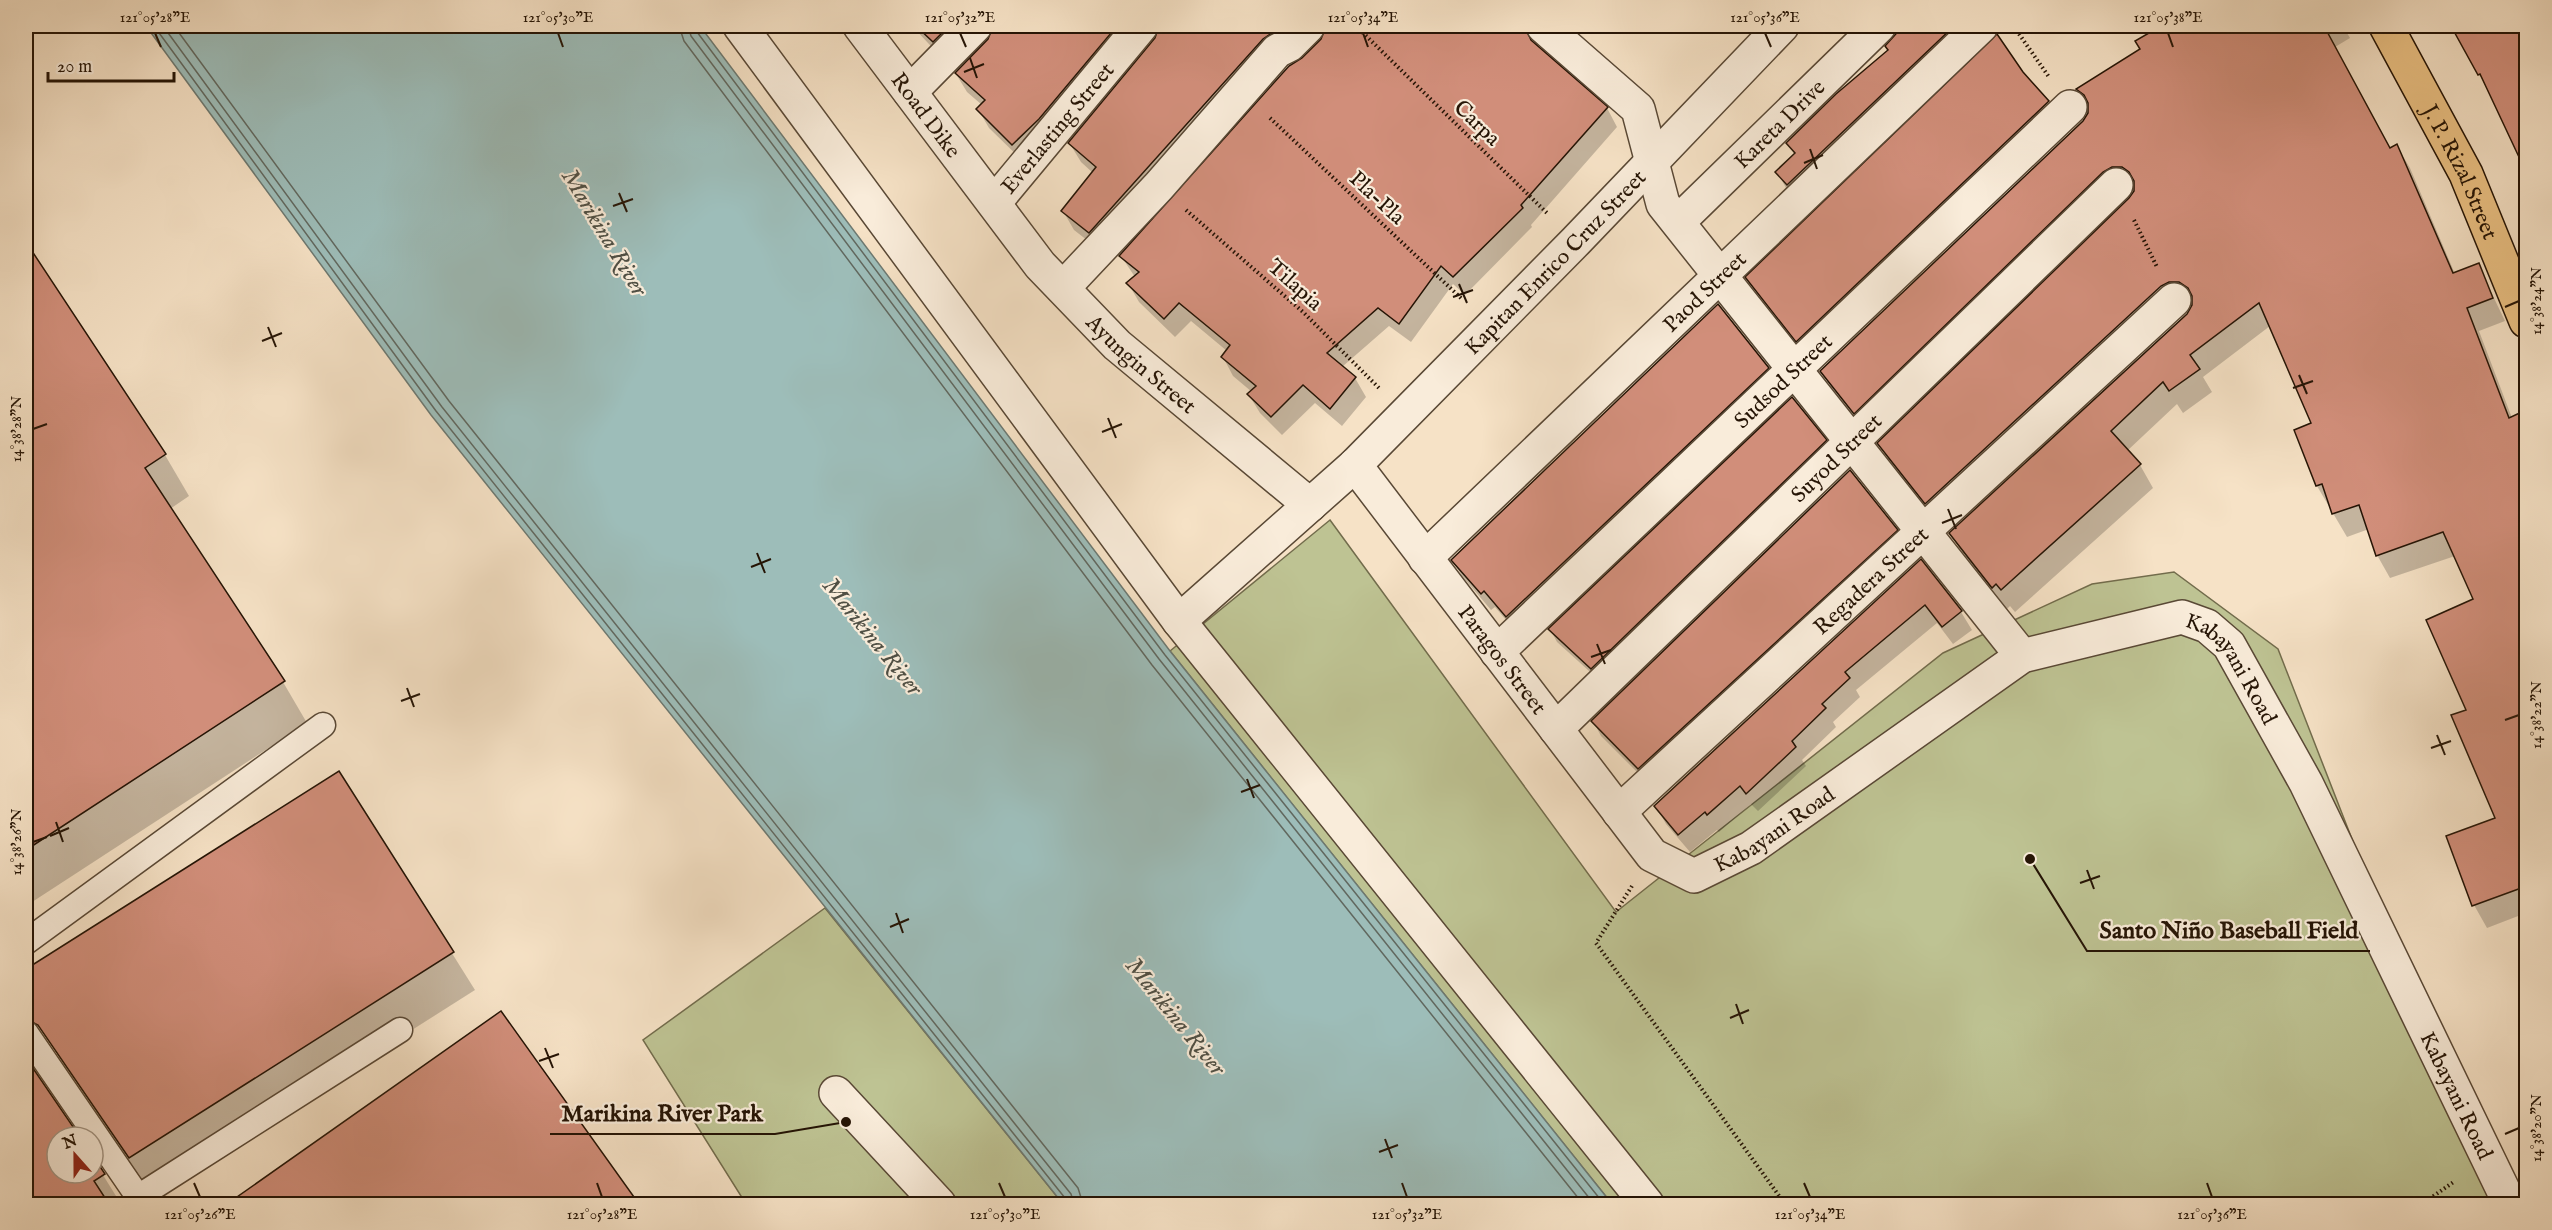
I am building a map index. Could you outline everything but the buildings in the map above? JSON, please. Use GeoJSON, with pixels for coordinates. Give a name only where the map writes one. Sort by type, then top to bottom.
{"type":"FeatureCollection","features":[{"type":"Feature","properties":{"kind":"main road","name":"J. P. Rizal Street"},"geometry":{"type":"LineString","coordinates":[[2386,26],[2466,174],[2526,321]]}},
{"type":"Feature","properties":{"kind":"street"},"geometry":{"type":"LineString","coordinates":[[740,26],[1179,621],[1647,1204]]}},
{"type":"Feature","properties":{"kind":"street","name":"Road Dike"},"geometry":{"type":"LineString","coordinates":[[860,26],[994,203]]}},
{"type":"Feature","properties":{"kind":"street"},"geometry":{"type":"LineString","coordinates":[[910,92],[975,26]]}},
{"type":"Feature","properties":{"kind":"street","name":"Everlasting Street"},"geometry":{"type":"LineString","coordinates":[[994,203],[1141,26]]}},
{"type":"Feature","properties":{"kind":"street"},"geometry":{"type":"LineString","coordinates":[[1063,288],[1159,186],[1277,51],[1289,45],[1308,26]]}},
{"type":"Feature","properties":{"kind":"street"},"geometry":{"type":"LineString","coordinates":[[1543,26],[1638,109],[1664,204],[1722,274],[2022,656]]}},
{"type":"Feature","properties":{"kind":"street","name":"Kapitan Enrico Cruz Street"},"geometry":{"type":"LineString","coordinates":[[1179,621],[1355,465],[1576,241],[1782,26]]}},
{"type":"Feature","properties":{"kind":"street","name":"Kareta Drive"},"geometry":{"type":"LineString","coordinates":[[1678,222],[1879,26]]}},
{"type":"Feature","properties":{"kind":"street","name":"Paod Street"},"geometry":{"type":"LineString","coordinates":[[1425,558],[1981,26]]}},
{"type":"Feature","properties":{"kind":"street","name":"Sudsod Street"},"geometry":{"type":"LineString","coordinates":[[1497,652],[2070,107]]}},
{"type":"Feature","properties":{"kind":"street","name":"Suyod Street"},"geometry":{"type":"LineString","coordinates":[[1556,729],[2116,185]]}},
{"type":"Feature","properties":{"kind":"street","name":"Ayungin Street"},"geometry":{"type":"LineString","coordinates":[[994,203],[1040,265],[1117,345],[1316,499]]}},
{"type":"Feature","properties":{"kind":"street","name":"Regadera Street"},"geometry":{"type":"LineString","coordinates":[[1619,812],[2174,300]]}},
{"type":"Feature","properties":{"kind":"street","name":"Paragos Street"},"geometry":{"type":"LineString","coordinates":[[1355,465],[1652,855]]}},
{"type":"Feature","properties":{"kind":"street","name":"Kabayani Road"},"geometry":{"type":"LineString","coordinates":[[1652,855],[1694,876],[1751,848],[2022,656],[2182,617],[2207,626],[2229,645],[2306,783],[2510,1204]]}},
{"type":"Feature","properties":{"kind":"street"},"geometry":{"type":"LineString","coordinates":[[836,1094],[939,1204]]}},
{"type":"Feature","properties":{"kind":"lane"},"geometry":{"type":"LineString","coordinates":[[26,942],[323,725]]}},
{"type":"Feature","properties":{"kind":"lane"},"geometry":{"type":"LineString","coordinates":[[26,1033],[140,1201],[400,1030]]}},
{"type":"Feature","properties":{"kind":"path","name":"Carpa"},"geometry":{"type":"LineString","coordinates":[[1356,26],[1576,241]]}},
{"type":"Feature","properties":{"kind":"path","name":"Pla-Pla"},"geometry":{"type":"LineString","coordinates":[[1241,91],[1492,327]]}},
{"type":"Feature","properties":{"kind":"path","name":"Tilapia"},"geometry":{"type":"LineString","coordinates":[[1159,186],[1304,312],[1405,414]]}},
{"type":"Feature","properties":{"kind":"path"},"geometry":{"type":"LineString","coordinates":[[1652,855],[1596,943],[1785,1204]]}},
{"type":"Feature","properties":{"kind":"green space"},"geometry":{"type":"Polygon","coordinates":[[[1330,520],[1616,912],[1943,653],[2092,584],[2174,572],[2278,649],[2494,1204],[1612,1204],[1170,651],[1330,520]]]}},
{"type":"Feature","properties":{"kind":"green space"},"geometry":{"type":"Polygon","coordinates":[[[825,908],[1063,1204],[746,1204],[643,1040],[825,908]]]}},
{"type":"Feature","properties":{"kind":"water","name":"Marikina River"},"geometry":{"type":"Polygon","coordinates":[[[146,26],[700,26],[1170,651],[1612,1204],[1063,1204],[431,415],[146,26]]]}},
{"type":"Feature","properties":{"kind":"place","name":"Santo Niño Baseball Field"},"geometry":{"type":"Point","coordinates":[2030,859]}},
{"type":"Feature","properties":{"kind":"place","name":"Marikina River Park"},"geometry":{"type":"Point","coordinates":[846,1122]}}]}
